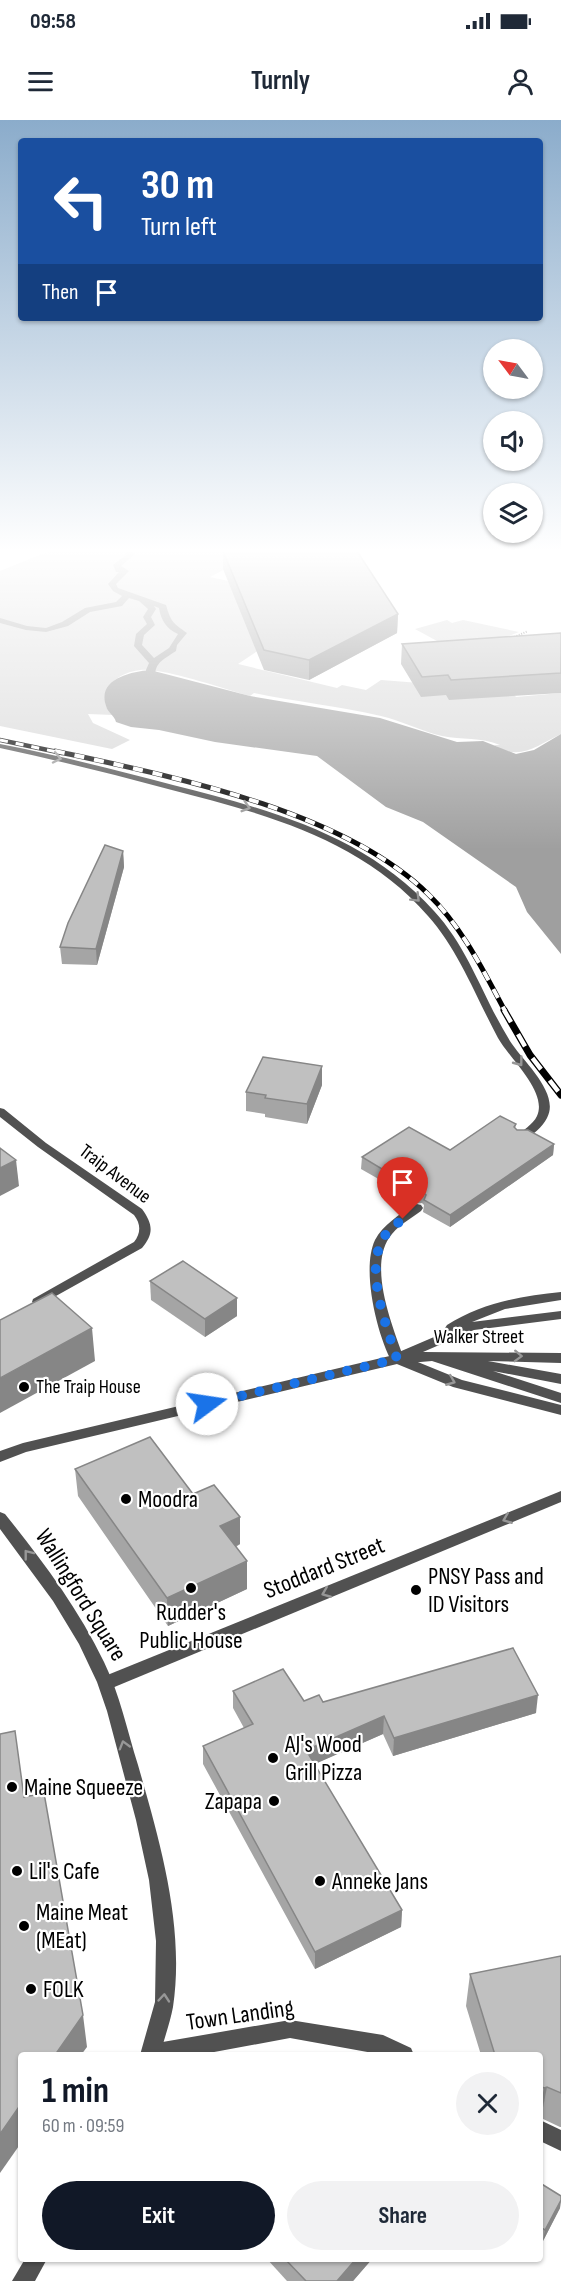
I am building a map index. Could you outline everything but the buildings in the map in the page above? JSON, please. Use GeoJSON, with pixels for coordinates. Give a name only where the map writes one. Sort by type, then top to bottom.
{"type":"FeatureCollection","features":[{"type":"Feature","properties":{"kind":"street"},"geometry":{"type":"LineString","coordinates":[[0,746],[90,765],[276,817],[341,844],[364,856],[399,881],[431,912],[455,945],[515,1059],[545,1097],[547,1106],[543,1116],[521,1138]]}},
{"type":"Feature","properties":{"kind":"street","name":"Traip Avenue"},"geometry":{"type":"LineString","coordinates":[[0,1111],[42,1145],[138,1212],[147,1232],[138,1245],[28,1307]]}},
{"type":"Feature","properties":{"kind":"street"},"geometry":{"type":"LineString","coordinates":[[417,1208],[389,1230],[378,1250],[376,1270],[380,1303],[397,1359],[458,1384],[561,1410]]}},
{"type":"Feature","properties":{"kind":"street"},"geometry":{"type":"LineString","coordinates":[[434,1341],[480,1311],[502,1305],[561,1296]]}},
{"type":"Feature","properties":{"kind":"street","name":"Walker Street"},"geometry":{"type":"LineString","coordinates":[[397,1359],[434,1341],[487,1322],[561,1315]]}},
{"type":"Feature","properties":{"kind":"street"},"geometry":{"type":"LineString","coordinates":[[428,1356],[561,1379]]}},
{"type":"Feature","properties":{"kind":"street"},"geometry":{"type":"LineString","coordinates":[[428,1356],[561,1398]]}},
{"type":"Feature","properties":{"kind":"street","name":"Walker Street"},"geometry":{"type":"LineString","coordinates":[[0,1457],[46,1443],[397,1359],[428,1356],[561,1358]]}},
{"type":"Feature","properties":{"kind":"street","name":"Stoddard Street"},"geometry":{"type":"LineString","coordinates":[[106,1683],[561,1496]]}},
{"type":"Feature","properties":{"kind":"street","name":"Wallingford Square"},"geometry":{"type":"LineString","coordinates":[[0,1518],[43,1573],[106,1683],[134,1782],[159,1882],[166,1948],[164,2004],[151,2052]]}},
{"type":"Feature","properties":{"kind":"street","name":"Town Landing"},"geometry":{"type":"LineString","coordinates":[[166,2052],[290,2029],[383,2044],[398,2052]]}},
{"type":"Feature","properties":{"kind":"street"},"geometry":{"type":"LineString","coordinates":[[543,2132],[561,2141]]}},
{"type":"Feature","properties":{"kind":"street"},"geometry":{"type":"LineString","coordinates":[[23,2281],[35,2262]]}},
{"type":"Feature","properties":{"kind":"shaded area"},"geometry":{"type":"Polygon","coordinates":[[[0,649],[261,649],[238,664],[337,688],[342,685],[366,690],[381,680],[510,690],[516,697],[561,693],[561,734],[536,747],[520,752],[503,750],[494,745],[500,745],[493,742],[442,736],[381,716],[254,693],[250,696],[174,674],[150,670],[129,672],[112,683],[106,695],[106,704],[107,709],[114,715],[88,714],[93,723],[130,740],[112,749],[0,726],[0,649]]]}},
{"type":"Feature","properties":{"kind":"shaded area"},"geometry":{"type":"Polygon","coordinates":[[[150,670],[250,696],[380,718],[457,742],[483,741],[516,754],[534,750],[561,734],[561,954],[527,912],[516,887],[423,822],[386,807],[317,756],[215,742],[159,730],[131,727],[116,722],[106,706],[104,697],[106,689],[111,683],[125,675],[150,670]]]}},
{"type":"Feature","properties":{"kind":"waterway"},"geometry":{"type":"LineString","coordinates":[[141,649],[153,663]]}},
{"type":"Feature","properties":{"kind":"waterway"},"geometry":{"type":"LineString","coordinates":[[153,663],[173,649]]}},
{"type":"Feature","properties":{"kind":"waterway"},"geometry":{"type":"LineString","coordinates":[[151,686],[150,670],[153,663]]}},
{"type":"Feature","properties":{"kind":"railway"},"geometry":{"type":"LineString","coordinates":[[0,740],[62,753]]}},
{"type":"Feature","properties":{"kind":"railway"},"geometry":{"type":"LineString","coordinates":[[55,751],[150,772],[252,800],[303,818],[350,840],[392,865],[428,894],[440,907],[471,950],[505,1011]]}},
{"type":"Feature","properties":{"kind":"railway"},"geometry":{"type":"LineString","coordinates":[[504,1010],[530,1055],[561,1095]]}},
{"type":"Feature","properties":{"kind":"place","name":"The Traip House"},"geometry":{"type":"Point","coordinates":[24,1387]}},
{"type":"Feature","properties":{"kind":"place","name":"Moodra"},"geometry":{"type":"Point","coordinates":[126,1499]}},
{"type":"Feature","properties":{"kind":"place","name":"Rudder's Public House"},"geometry":{"type":"Point","coordinates":[191,1588]}},
{"type":"Feature","properties":{"kind":"place","name":"PNSY Pass and ID Visitors"},"geometry":{"type":"Point","coordinates":[416,1590]}},
{"type":"Feature","properties":{"kind":"place","name":"AJ's Wood Grill Pizza"},"geometry":{"type":"Point","coordinates":[273,1758]}},
{"type":"Feature","properties":{"kind":"place","name":"Maine Squeeze"},"geometry":{"type":"Point","coordinates":[12,1787]}},
{"type":"Feature","properties":{"kind":"place","name":"Zapapa"},"geometry":{"type":"Point","coordinates":[274,1801]}},
{"type":"Feature","properties":{"kind":"place","name":"Lil's Cafe"},"geometry":{"type":"Point","coordinates":[17,1871]}},
{"type":"Feature","properties":{"kind":"place","name":"Anneke Jans"},"geometry":{"type":"Point","coordinates":[320,1881]}},
{"type":"Feature","properties":{"kind":"place","name":"Maine Meat (MEat)"},"geometry":{"type":"Point","coordinates":[24,1926]}},
{"type":"Feature","properties":{"kind":"place","name":"FOLK"},"geometry":{"type":"Point","coordinates":[31,1989]}},
{"type":"Feature","properties":{"kind":"route"},"geometry":{"type":"LineString","coordinates":[[207,1404],[397,1359],[380,1303],[376,1270],[381,1240],[403,1219]]}}]}
